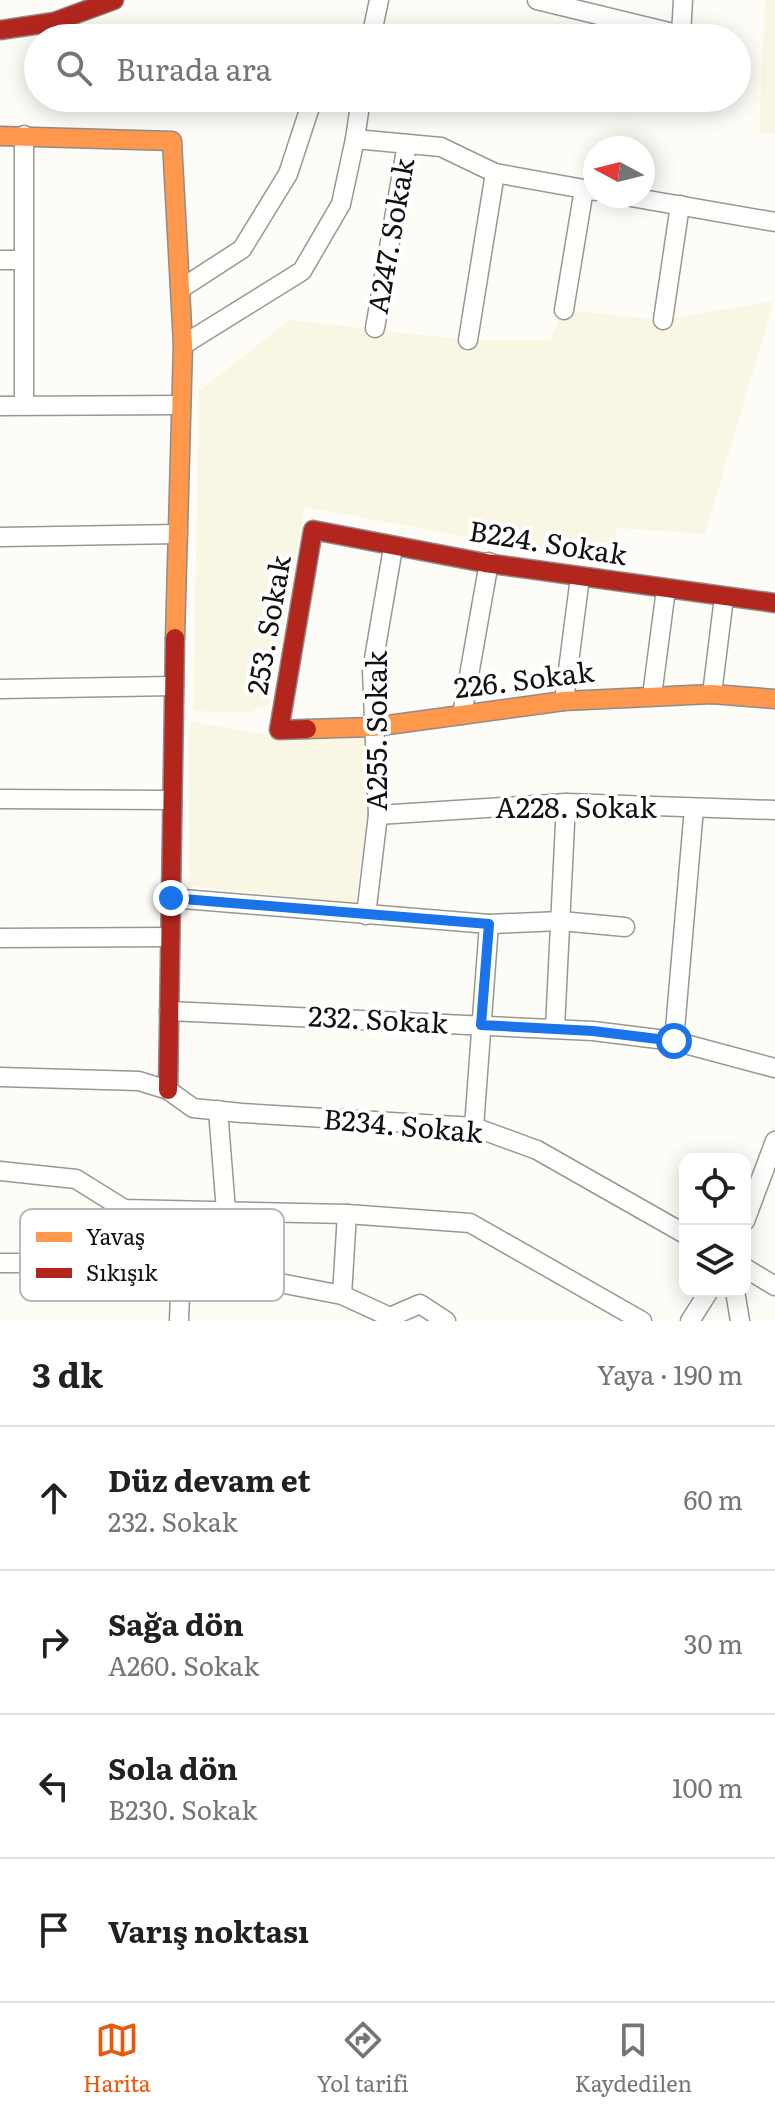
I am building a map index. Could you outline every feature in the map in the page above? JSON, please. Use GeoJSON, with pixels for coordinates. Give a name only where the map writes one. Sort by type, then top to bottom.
{"type":"FeatureCollection","features":[{"type":"Feature","properties":{"kind":"street"},"geometry":{"type":"LineString","coordinates":[[40,24],[114,0]]}},
{"type":"Feature","properties":{"kind":"street"},"geometry":{"type":"LineString","coordinates":[[374,24],[379,0]]}},
{"type":"Feature","properties":{"kind":"street"},"geometry":{"type":"LineString","coordinates":[[537,0],[582,6],[643,24]]}},
{"type":"Feature","properties":{"kind":"street"},"geometry":{"type":"LineString","coordinates":[[682,24],[683,0]]}},
{"type":"Feature","properties":{"kind":"street"},"geometry":{"type":"LineString","coordinates":[[0,30],[24,26]]}},
{"type":"Feature","properties":{"kind":"street"},"geometry":{"type":"LineString","coordinates":[[182,288],[242,249],[288,174],[308,112]]}},
{"type":"Feature","properties":{"kind":"street"},"geometry":{"type":"LineString","coordinates":[[183,345],[302,271],[341,204],[359,112]]}},
{"type":"Feature","properties":{"kind":"street"},"geometry":{"type":"LineString","coordinates":[[24,135],[24,405]]}},
{"type":"Feature","properties":{"kind":"street"},"geometry":{"type":"LineString","coordinates":[[0,136],[172,141],[183,345],[168,1090],[139,1081],[0,1077]]}},
{"type":"Feature","properties":{"kind":"street"},"geometry":{"type":"LineString","coordinates":[[355,139],[441,147],[495,173],[583,189]]}},
{"type":"Feature","properties":{"kind":"street","name":"A247. Sokak"},"geometry":{"type":"LineString","coordinates":[[375,328],[407,144]]}},
{"type":"Feature","properties":{"kind":"street"},"geometry":{"type":"LineString","coordinates":[[468,340],[495,173]]}},
{"type":"Feature","properties":{"kind":"street"},"geometry":{"type":"LineString","coordinates":[[655,201],[775,222]]}},
{"type":"Feature","properties":{"kind":"street"},"geometry":{"type":"LineString","coordinates":[[663,320],[680,205]]}},
{"type":"Feature","properties":{"kind":"street"},"geometry":{"type":"LineString","coordinates":[[564,310],[586,208]]}},
{"type":"Feature","properties":{"kind":"street"},"geometry":{"type":"LineString","coordinates":[[0,260],[23,260]]}},
{"type":"Feature","properties":{"kind":"street"},"geometry":{"type":"LineString","coordinates":[[0,406],[181,405]]}},
{"type":"Feature","properties":{"kind":"street","name":"B224. Sokak"},"geometry":{"type":"LineString","coordinates":[[313,530],[393,548],[775,603]]}},
{"type":"Feature","properties":{"kind":"street","name":"253. Sokak"},"geometry":{"type":"LineString","coordinates":[[279,730],[313,530]]}},
{"type":"Feature","properties":{"kind":"street"},"geometry":{"type":"LineString","coordinates":[[0,537],[178,534]]}},
{"type":"Feature","properties":{"kind":"street","name":"A255. Sokak"},"geometry":{"type":"LineString","coordinates":[[366,915],[378,815],[372,670],[393,548]]}},
{"type":"Feature","properties":{"kind":"street"},"geometry":{"type":"LineString","coordinates":[[462,715],[489,562]]}},
{"type":"Feature","properties":{"kind":"street"},"geometry":{"type":"LineString","coordinates":[[564,701],[580,577]]}},
{"type":"Feature","properties":{"kind":"street"},"geometry":{"type":"LineString","coordinates":[[652,696],[666,589]]}},
{"type":"Feature","properties":{"kind":"street"},"geometry":{"type":"LineString","coordinates":[[712,694],[724,597]]}},
{"type":"Feature","properties":{"kind":"street"},"geometry":{"type":"LineString","coordinates":[[0,689],[174,686]]}},
{"type":"Feature","properties":{"kind":"street","name":"226. Sokak"},"geometry":{"type":"LineString","coordinates":[[279,730],[373,727],[564,701],[712,694],[775,699]]}},
{"type":"Feature","properties":{"kind":"street"},"geometry":{"type":"LineString","coordinates":[[0,799],[172,800]]}},
{"type":"Feature","properties":{"kind":"street"},"geometry":{"type":"LineString","coordinates":[[555,1028],[566,803]]}},
{"type":"Feature","properties":{"kind":"street","name":"A228. Sokak"},"geometry":{"type":"LineString","coordinates":[[378,815],[566,803],[775,810]]}},
{"type":"Feature","properties":{"kind":"street"},"geometry":{"type":"LineString","coordinates":[[674,1041],[694,808]]}},
{"type":"Feature","properties":{"kind":"street"},"geometry":{"type":"LineString","coordinates":[[171,898],[489,924],[561,921],[625,927]]}},
{"type":"Feature","properties":{"kind":"street"},"geometry":{"type":"LineString","coordinates":[[474,1127],[489,924]]}},
{"type":"Feature","properties":{"kind":"street"},"geometry":{"type":"LineString","coordinates":[[0,938],[170,937]]}},
{"type":"Feature","properties":{"kind":"street","name":"232. Sokak"},"geometry":{"type":"LineString","coordinates":[[169,1011],[555,1028],[674,1041],[775,1068]]}},
{"type":"Feature","properties":{"kind":"street","name":"B234. Sokak"},"geometry":{"type":"LineString","coordinates":[[168,1090],[193,1108],[474,1127],[537,1150],[679,1231]]}},
{"type":"Feature","properties":{"kind":"street"},"geometry":{"type":"LineString","coordinates":[[218,1110],[226,1209]]}},
{"type":"Feature","properties":{"kind":"street"},"geometry":{"type":"LineString","coordinates":[[751,1205],[775,1141]]}},
{"type":"Feature","properties":{"kind":"street"},"geometry":{"type":"LineString","coordinates":[[0,1171],[76,1179],[124,1209]]}},
{"type":"Feature","properties":{"kind":"street"},"geometry":{"type":"LineString","coordinates":[[284,1212],[470,1223],[642,1321]]}},
{"type":"Feature","properties":{"kind":"street"},"geometry":{"type":"LineString","coordinates":[[342,1295],[347,1214]]}},
{"type":"Feature","properties":{"kind":"street"},"geometry":{"type":"LineString","coordinates":[[0,1263],[20,1263]]}},
{"type":"Feature","properties":{"kind":"street"},"geometry":{"type":"LineString","coordinates":[[751,1272],[775,1286]]}},
{"type":"Feature","properties":{"kind":"street"},"geometry":{"type":"LineString","coordinates":[[284,1284],[342,1295],[389,1319],[420,1304],[446,1321]]}},
{"type":"Feature","properties":{"kind":"street"},"geometry":{"type":"LineString","coordinates":[[690,1321],[705,1297]]}},
{"type":"Feature","properties":{"kind":"street"},"geometry":{"type":"LineString","coordinates":[[736,1297],[740,1321]]}},
{"type":"Feature","properties":{"kind":"street"},"geometry":{"type":"LineString","coordinates":[[179,1321],[180,1301]]}},
{"type":"Feature","properties":{"kind":"shaded area"},"geometry":{"type":"Polygon","coordinates":[[[765,0],[775,0],[775,133],[759,133],[765,0]]]}},
{"type":"Feature","properties":{"kind":"shaded area"},"geometry":{"type":"Polygon","coordinates":[[[774,301],[705,534],[616,528],[613,564],[305,507],[269,705],[250,712],[193,711],[199,391],[289,320],[468,340],[550,340],[564,310],[663,320],[774,301]]]}},
{"type":"Feature","properties":{"kind":"shaded area"},"geometry":{"type":"Polygon","coordinates":[[[190,721],[275,736],[367,737],[367,820],[355,903],[189,886],[190,721]]]}},
{"type":"Feature","properties":{"kind":"traffic: slow"},"geometry":{"type":"LineString","coordinates":[[0,136],[172,141],[183,345],[175,638]]}},
{"type":"Feature","properties":{"kind":"traffic: slow"},"geometry":{"type":"LineString","coordinates":[[307,729],[373,727],[564,701],[712,694],[775,699]]}},
{"type":"Feature","properties":{"kind":"traffic: jam"},"geometry":{"type":"LineString","coordinates":[[40,24],[114,0]]}},
{"type":"Feature","properties":{"kind":"traffic: jam"},"geometry":{"type":"LineString","coordinates":[[0,30],[24,26]]}},
{"type":"Feature","properties":{"kind":"traffic: jam"},"geometry":{"type":"LineString","coordinates":[[307,729],[279,730],[313,530],[485,563],[775,603]]}},
{"type":"Feature","properties":{"kind":"traffic: jam"},"geometry":{"type":"LineString","coordinates":[[168,1090],[175,638]]}},
{"type":"Feature","properties":{"kind":"route"},"geometry":{"type":"LineString","coordinates":[[171,898],[489,924],[481,1025],[593,1031],[674,1041]]}}]}
